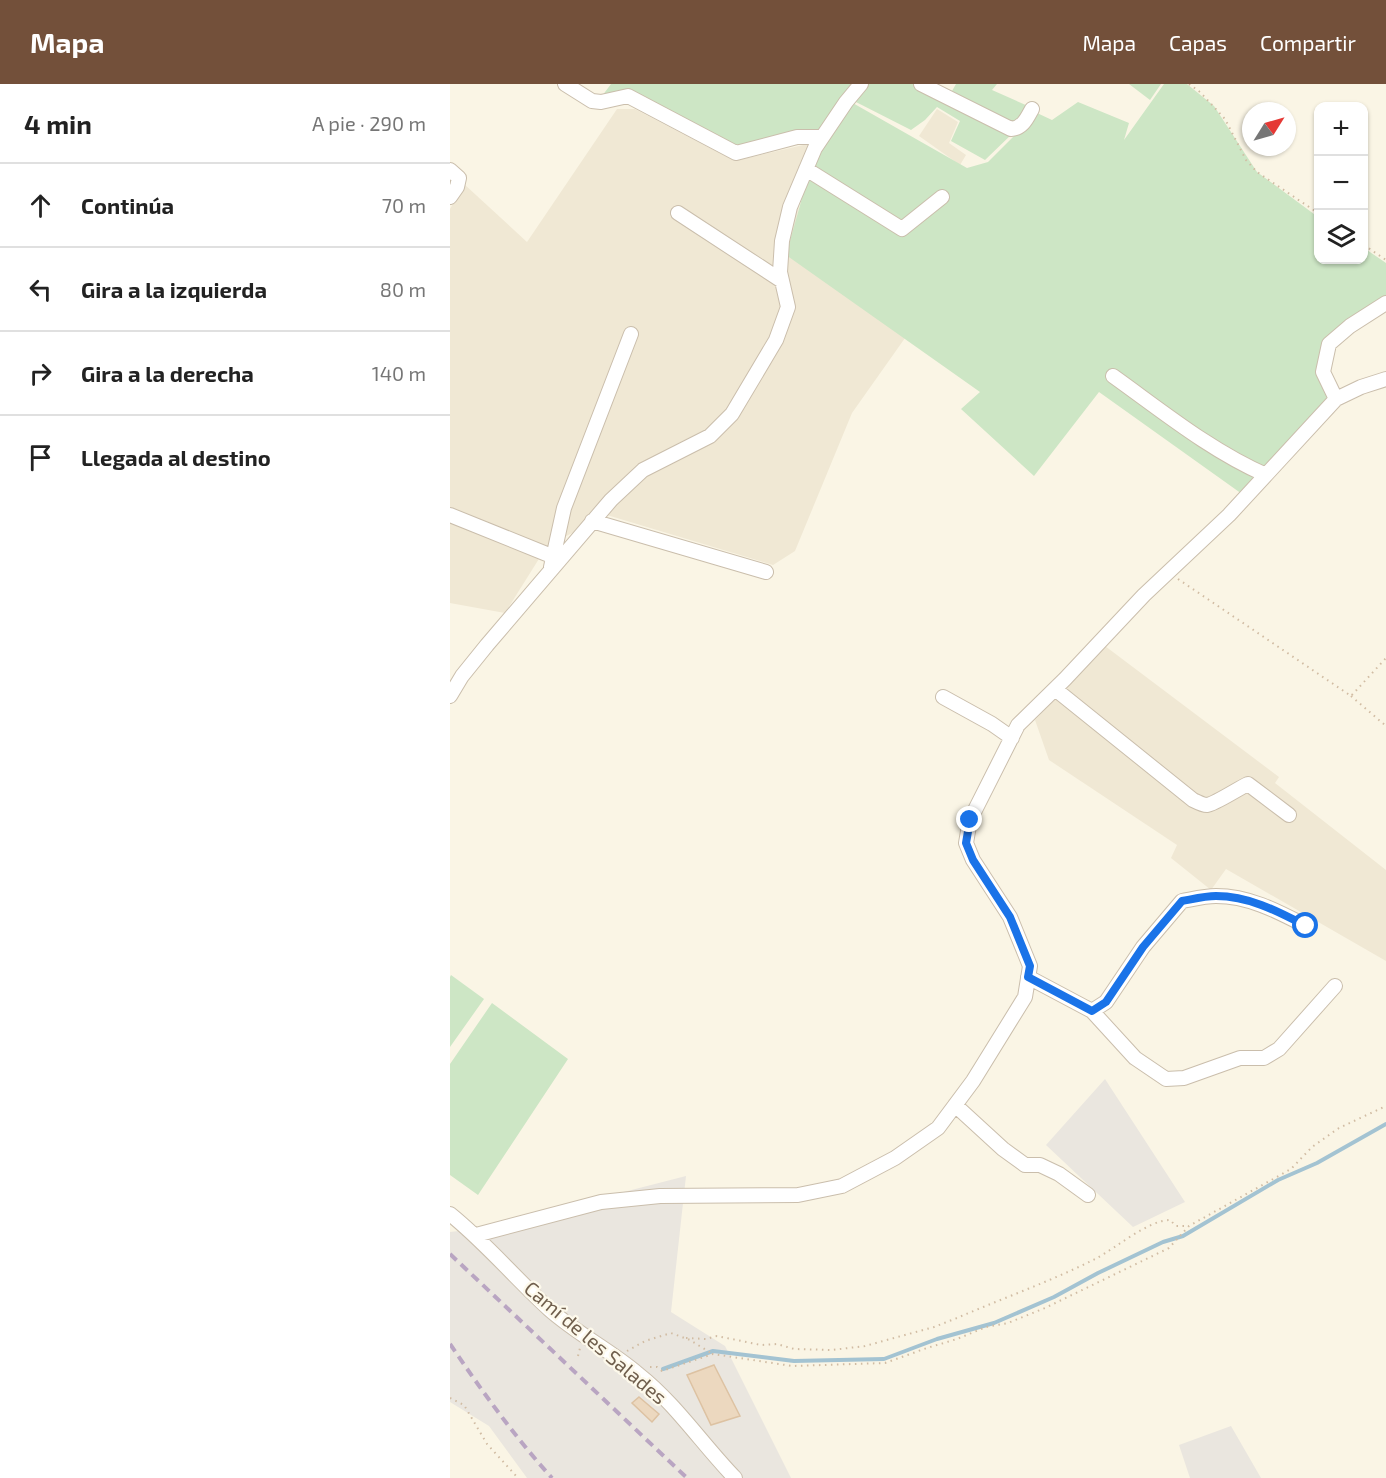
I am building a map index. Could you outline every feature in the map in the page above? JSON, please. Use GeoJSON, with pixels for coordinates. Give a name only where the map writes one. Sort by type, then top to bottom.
{"type":"FeatureCollection","features":[{"type":"Feature","properties":{"kind":"street"},"geometry":{"type":"LineString","coordinates":[[564,84],[592,101],[601,102],[628,96],[736,153],[797,137],[822,137]]}},
{"type":"Feature","properties":{"kind":"street"},"geometry":{"type":"LineString","coordinates":[[450,696],[462,676],[552,563],[611,500],[643,470],[710,436],[732,414],[776,340],[788,307],[780,272],[782,241],[790,207],[815,148],[861,84]]}},
{"type":"Feature","properties":{"kind":"street"},"geometry":{"type":"LineString","coordinates":[[921,84],[947,92],[1011,129],[1017,129],[1032,109]]}},
{"type":"Feature","properties":{"kind":"street"},"geometry":{"type":"LineString","coordinates":[[806,169],[902,229],[942,197]]}},
{"type":"Feature","properties":{"kind":"street"},"geometry":{"type":"LineString","coordinates":[[450,170],[459,178],[457,187],[450,197]]}},
{"type":"Feature","properties":{"kind":"street"},"geometry":{"type":"LineString","coordinates":[[678,213],[782,281]]}},
{"type":"Feature","properties":{"kind":"street"},"geometry":{"type":"LineString","coordinates":[[1336,399],[1323,372],[1329,344],[1350,326],[1386,303]]}},
{"type":"Feature","properties":{"kind":"street"},"geometry":{"type":"LineString","coordinates":[[552,563],[564,508],[631,334]]}},
{"type":"Feature","properties":{"kind":"street"},"geometry":{"type":"LineString","coordinates":[[1113,376],[1202,439],[1247,467],[1266,475]]}},
{"type":"Feature","properties":{"kind":"street"},"geometry":{"type":"LineString","coordinates":[[476,1234],[601,1202],[660,1196],[798,1195],[842,1186],[895,1158],[938,1128],[973,1081],[1025,997],[1030,966],[1010,917],[973,860],[966,843],[970,820],[1018,725],[1144,595],[1229,515],[1336,399],[1361,387],[1386,379]]}},
{"type":"Feature","properties":{"kind":"street"},"geometry":{"type":"LineString","coordinates":[[450,516],[552,563]]}},
{"type":"Feature","properties":{"kind":"street"},"geometry":{"type":"LineString","coordinates":[[592,521],[766,573]]}},
{"type":"Feature","properties":{"kind":"street"},"geometry":{"type":"LineString","coordinates":[[1055,689],[1193,800],[1206,805],[1215,803],[1248,784],[1289,815]]}},
{"type":"Feature","properties":{"kind":"street"},"geometry":{"type":"LineString","coordinates":[[943,697],[992,724],[1012,738]]}},
{"type":"Feature","properties":{"kind":"street"},"geometry":{"type":"LineString","coordinates":[[1092,1011],[1106,1002],[1143,947],[1182,901],[1214,896],[1242,899],[1266,906],[1306,926]]}},
{"type":"Feature","properties":{"kind":"street"},"geometry":{"type":"LineString","coordinates":[[1028,977],[1092,1011],[1135,1058],[1166,1079],[1184,1078],[1240,1058],[1264,1058],[1278,1049],[1335,986]]}},
{"type":"Feature","properties":{"kind":"street"},"geometry":{"type":"LineString","coordinates":[[955,1105],[1003,1149],[1025,1165],[1040,1165],[1059,1174],[1088,1195]]}},
{"type":"Feature","properties":{"kind":"street","name":"Camí de les Salades"},"geometry":{"type":"LineString","coordinates":[[450,1214],[476,1234],[549,1309],[582,1336],[632,1370],[687,1420],[720,1463],[735,1478]]}},
{"type":"Feature","properties":{"kind":"path"},"geometry":{"type":"LineString","coordinates":[[1189,84],[1225,118],[1246,160],[1257,172],[1314,210]]}},
{"type":"Feature","properties":{"kind":"path"},"geometry":{"type":"LineString","coordinates":[[1368,248],[1386,260]]}},
{"type":"Feature","properties":{"kind":"path"},"geometry":{"type":"LineString","coordinates":[[1168,573],[1351,696],[1386,726]]}},
{"type":"Feature","properties":{"kind":"path"},"geometry":{"type":"LineString","coordinates":[[1351,696],[1386,658]]}},
{"type":"Feature","properties":{"kind":"path"},"geometry":{"type":"LineString","coordinates":[[613,1356],[645,1341],[671,1333],[686,1338],[714,1354],[792,1366],[885,1363],[957,1340],[986,1327],[1008,1323],[1045,1308],[1169,1248],[1189,1226],[1291,1169],[1312,1147],[1339,1128],[1386,1106]]}},
{"type":"Feature","properties":{"kind":"path"},"geometry":{"type":"LineString","coordinates":[[686,1338],[706,1339],[717,1336],[761,1345],[777,1344],[811,1351],[865,1346],[934,1327],[990,1304],[1098,1257],[1160,1220],[1170,1220],[1176,1226],[1189,1226]]}},
{"type":"Feature","properties":{"kind":"path"},"geometry":{"type":"LineString","coordinates":[[632,1370],[657,1366],[662,1371],[714,1354]]}},
{"type":"Feature","properties":{"kind":"path"},"geometry":{"type":"LineString","coordinates":[[450,1398],[464,1405],[487,1443],[518,1478]]}},
{"type":"Feature","properties":{"kind":"shaded area"},"geometry":{"type":"Polygon","coordinates":[[[617,109],[635,109],[725,156],[743,159],[812,143],[789,256],[905,338],[852,413],[795,551],[773,565],[607,515],[547,546],[505,613],[450,603],[450,209],[464,184],[527,242],[617,109]]]}},
{"type":"Feature","properties":{"kind":"shaded area"},"geometry":{"type":"Polygon","coordinates":[[[937,109],[958,122],[949,143],[966,155],[960,165],[919,136],[937,109]]]}},
{"type":"Feature","properties":{"kind":"shaded area"},"geometry":{"type":"Polygon","coordinates":[[[1105,646],[1279,777],[1275,783],[1386,870],[1386,961],[1226,869],[1211,890],[1171,858],[1177,845],[1049,760],[1035,720],[1105,646]]]}},
{"type":"Feature","properties":{"kind":"shaded area"},"geometry":{"type":"Polygon","coordinates":[[[1105,1079],[1185,1202],[1133,1227],[1046,1145],[1105,1079]]]}},
{"type":"Feature","properties":{"kind":"shaded area"},"geometry":{"type":"Polygon","coordinates":[[[686,1176],[671,1312],[725,1346],[791,1478],[527,1478],[489,1426],[450,1402],[450,1232],[484,1228],[686,1176]]]}},
{"type":"Feature","properties":{"kind":"shaded area"},"geometry":{"type":"Polygon","coordinates":[[[1231,1426],[1261,1478],[1190,1478],[1179,1445],[1231,1426]]]}},
{"type":"Feature","properties":{"kind":"green space"},"geometry":{"type":"Polygon","coordinates":[[[611,84],[858,84],[827,130],[735,146],[629,91],[602,96],[611,84]]]}},
{"type":"Feature","properties":{"kind":"green space"},"geometry":{"type":"Polygon","coordinates":[[[867,84],[919,84],[1013,133],[985,160],[951,141],[960,121],[937,107],[911,130],[852,100],[867,84]]]}},
{"type":"Feature","properties":{"kind":"green space"},"geometry":{"type":"Polygon","coordinates":[[[956,84],[997,84],[992,90],[1028,106],[1020,120],[1012,123],[952,91],[956,84]]]}},
{"type":"Feature","properties":{"kind":"green space"},"geometry":{"type":"Polygon","coordinates":[[[1129,84],[1161,84],[1150,100],[1129,84]]]}},
{"type":"Feature","properties":{"kind":"green space"},"geometry":{"type":"Polygon","coordinates":[[[1164,84],[1187,84],[1214,106],[1242,149],[1242,156],[1247,156],[1257,172],[1314,214],[1314,264],[1368,264],[1368,251],[1386,263],[1386,298],[1349,321],[1319,371],[1332,403],[1242,494],[1099,392],[1034,476],[961,409],[980,392],[786,255],[809,173],[832,128],[851,102],[967,168],[988,162],[1037,113],[1052,120],[1078,102],[1129,123],[1124,140],[1164,84]]]}},
{"type":"Feature","properties":{"kind":"green space"},"geometry":{"type":"Polygon","coordinates":[[[451,975],[484,999],[450,1047],[450,977],[451,975]]]}},
{"type":"Feature","properties":{"kind":"green space"},"geometry":{"type":"Polygon","coordinates":[[[492,1003],[568,1059],[478,1195],[450,1175],[450,1064],[492,1003]]]}},
{"type":"Feature","properties":{"kind":"building"},"geometry":{"type":"Polygon","coordinates":[[[714,1365],[740,1416],[711,1425],[687,1375],[714,1365]]]}},
{"type":"Feature","properties":{"kind":"building"},"geometry":{"type":"Polygon","coordinates":[[[639,1397],[659,1414],[652,1422],[632,1403],[639,1397]]]}},
{"type":"Feature","properties":{"kind":"waterway"},"geometry":{"type":"LineString","coordinates":[[663,1369],[713,1351],[794,1361],[884,1359],[937,1339],[994,1323],[1054,1297],[1163,1242],[1183,1236],[1278,1180],[1317,1163],[1386,1124]]}},
{"type":"Feature","properties":{"kind":"railway"},"geometry":{"type":"LineString","coordinates":[[450,1254],[687,1478]]}},
{"type":"Feature","properties":{"kind":"railway"},"geometry":{"type":"LineString","coordinates":[[450,1344],[499,1413],[552,1478]]}},
{"type":"Feature","properties":{"kind":"route"},"geometry":{"type":"LineString","coordinates":[[970,820],[966,843],[973,860],[1010,917],[1030,966],[1028,977],[1092,1011],[1106,1002],[1143,947],[1182,901],[1214,896],[1242,899],[1266,906],[1306,926]]}}]}
